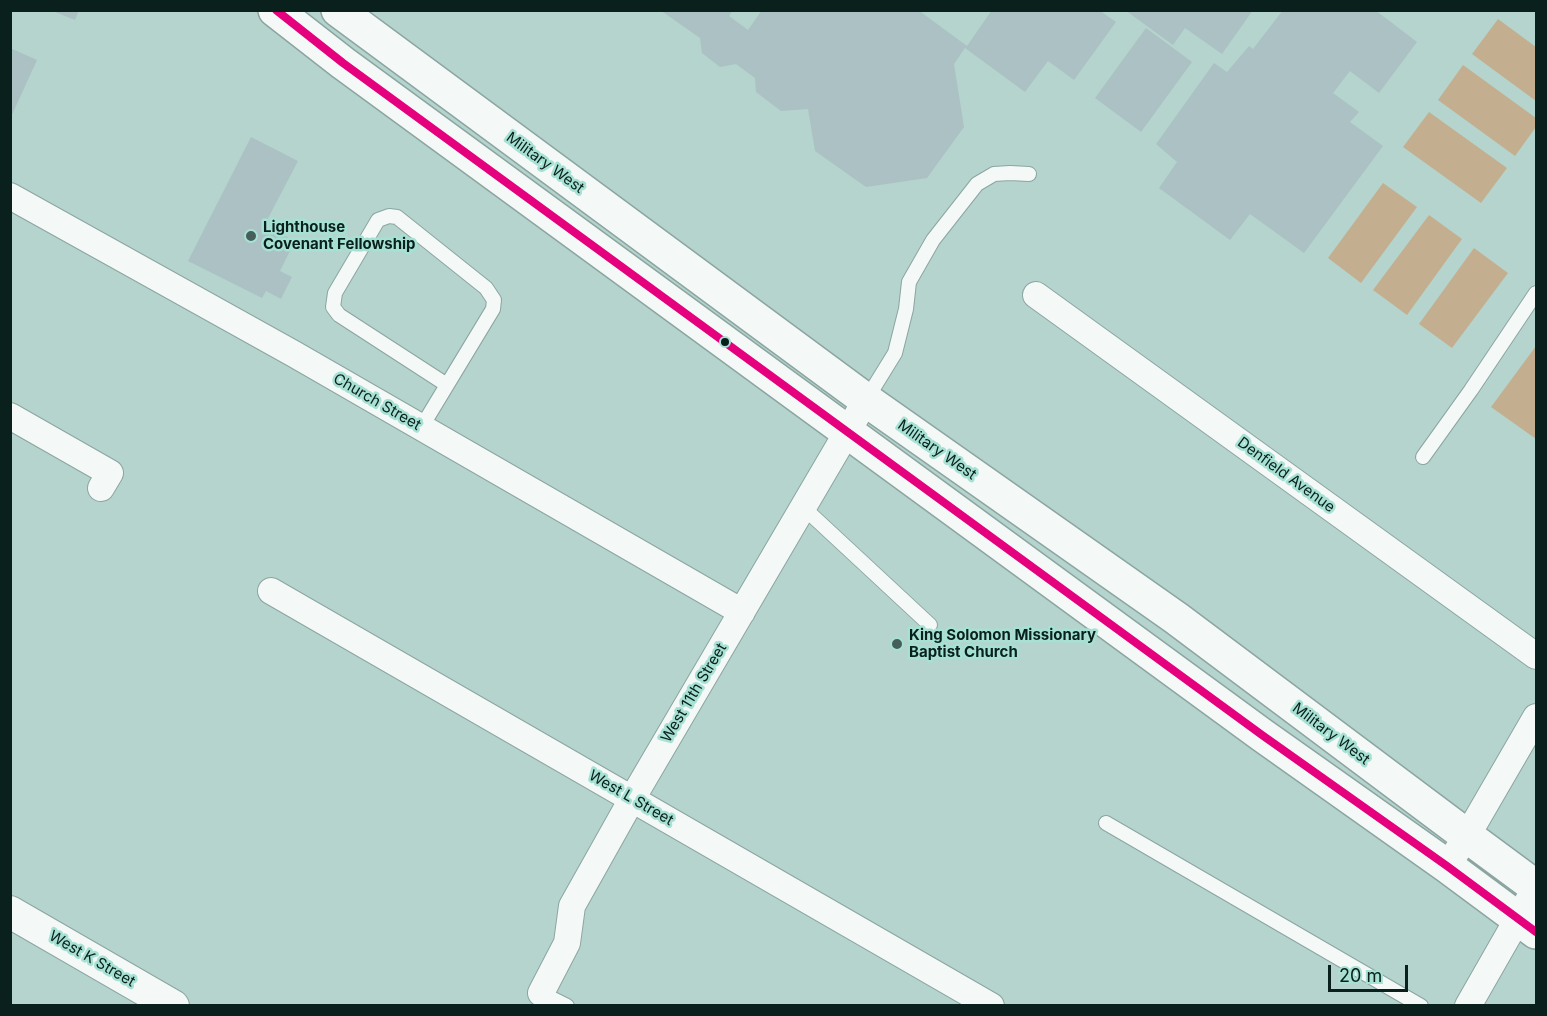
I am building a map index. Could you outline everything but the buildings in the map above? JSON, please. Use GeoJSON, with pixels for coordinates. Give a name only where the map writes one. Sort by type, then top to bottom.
{"type":"FeatureCollection","features":[{"type":"Feature","properties":{"kind":"main road"},"geometry":{"type":"LineString","coordinates":[[275,10],[343,63],[1252,728],[1527,925]]}},
{"type":"Feature","properties":{"kind":"main road","name":"Military West"},"geometry":{"type":"LineString","coordinates":[[338,10],[867,400],[1176,618],[1536,887]]}},
{"type":"Feature","properties":{"kind":"street","name":"Church Street"},"geometry":{"type":"LineString","coordinates":[[10,196],[294,354],[742,612]]}},
{"type":"Feature","properties":{"kind":"street","name":"Denfield Avenue"},"geometry":{"type":"LineString","coordinates":[[1035,295],[1536,656]]}},
{"type":"Feature","properties":{"kind":"street","name":"West 11th Street"},"geometry":{"type":"LineString","coordinates":[[541,993],[567,943],[572,906],[632,799],[867,400]]}},
{"type":"Feature","properties":{"kind":"street"},"geometry":{"type":"LineString","coordinates":[[10,416],[110,473],[101,488]]}},
{"type":"Feature","properties":{"kind":"street","name":"West L Street"},"geometry":{"type":"LineString","coordinates":[[271,591],[991,1005]]}},
{"type":"Feature","properties":{"kind":"street"},"geometry":{"type":"LineString","coordinates":[[1447,866],[1536,717]]}},
{"type":"Feature","properties":{"kind":"street"},"geometry":{"type":"LineString","coordinates":[[1468,1005],[1527,925],[1536,887]]}},
{"type":"Feature","properties":{"kind":"street","name":"West K Street"},"geometry":{"type":"LineString","coordinates":[[10,912],[173,1005]]}},
{"type":"Feature","properties":{"kind":"lane"},"geometry":{"type":"LineString","coordinates":[[867,400],[895,353],[906,309],[909,282],[933,240],[977,184],[994,174],[1029,174]]}},
{"type":"Feature","properties":{"kind":"lane"},"geometry":{"type":"LineString","coordinates":[[421,428],[493,309],[494,300],[486,288],[397,217],[389,216],[378,220],[335,293],[333,307],[339,315],[447,385]]}},
{"type":"Feature","properties":{"kind":"lane"},"geometry":{"type":"LineString","coordinates":[[1423,457],[1536,293]]}},
{"type":"Feature","properties":{"kind":"lane"},"geometry":{"type":"LineString","coordinates":[[804,508],[930,625]]}},
{"type":"Feature","properties":{"kind":"lane"},"geometry":{"type":"LineString","coordinates":[[1106,823],[1421,1005]]}},
{"type":"Feature","properties":{"kind":"lane"},"geometry":{"type":"LineString","coordinates":[[541,993],[567,1005]]}},
{"type":"Feature","properties":{"kind":"shaded area"},"geometry":{"type":"Polygon","coordinates":[[[1498,19],[1536,47],[1536,101],[1472,54],[1498,19]]]}},
{"type":"Feature","properties":{"kind":"shaded area"},"geometry":{"type":"Polygon","coordinates":[[[1463,65],[1536,118],[1536,127],[1515,156],[1438,100],[1463,65]]]}},
{"type":"Feature","properties":{"kind":"shaded area"},"geometry":{"type":"Polygon","coordinates":[[[1429,112],[1507,168],[1481,203],[1403,147],[1429,112]]]}},
{"type":"Feature","properties":{"kind":"shaded area"},"geometry":{"type":"Polygon","coordinates":[[[1383,183],[1417,207],[1361,283],[1328,258],[1383,183]]]}},
{"type":"Feature","properties":{"kind":"shaded area"},"geometry":{"type":"Polygon","coordinates":[[[1429,215],[1462,239],[1407,315],[1373,290],[1429,215]]]}},
{"type":"Feature","properties":{"kind":"shaded area"},"geometry":{"type":"Polygon","coordinates":[[[1474,248],[1508,273],[1452,348],[1419,324],[1474,248]]]}},
{"type":"Feature","properties":{"kind":"shaded area"},"geometry":{"type":"Polygon","coordinates":[[[1536,346],[1536,439],[1491,407],[1536,346]]]}},
{"type":"Feature","properties":{"kind":"transit line"},"geometry":{"type":"LineString","coordinates":[[276,10],[343,63],[1262,735],[1536,932]]}},
{"type":"Feature","properties":{"kind":"place","name":"Lighthouse Covenant Fellowship"},"geometry":{"type":"Point","coordinates":[251,236]}},
{"type":"Feature","properties":{"kind":"place","name":"King Solomon Missionary Baptist Church"},"geometry":{"type":"Point","coordinates":[897,644]}}]}
